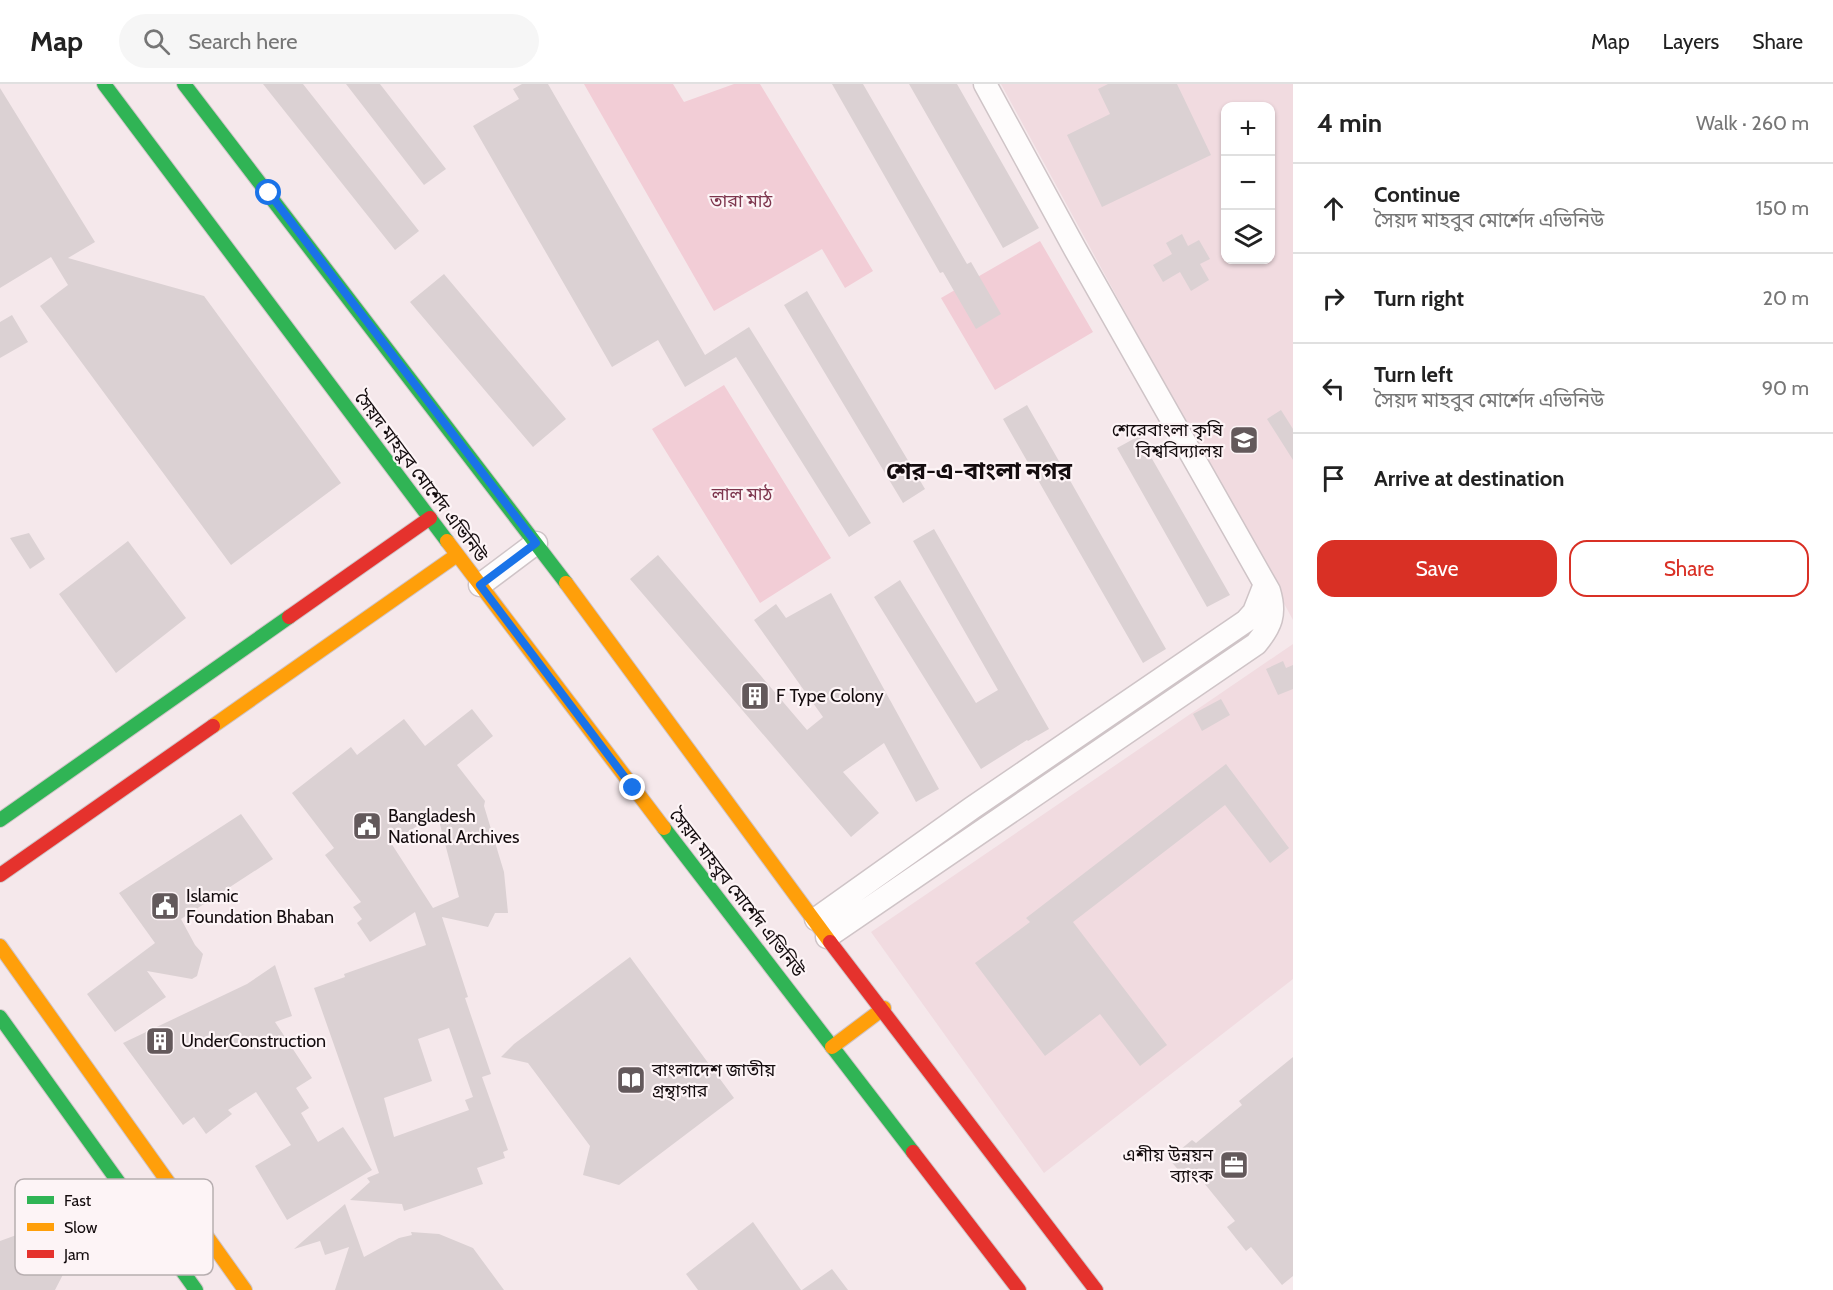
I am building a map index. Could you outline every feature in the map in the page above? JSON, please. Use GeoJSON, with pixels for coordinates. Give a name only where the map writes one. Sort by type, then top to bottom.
{"type":"FeatureCollection","features":[{"type":"Feature","properties":{"kind":"main road","name":"সৈয়দ মাহবুব মোর্শেদ এভিনিউ"},"geometry":{"type":"LineString","coordinates":[[104,84],[457,555],[1019,1290]]}},
{"type":"Feature","properties":{"kind":"main road"},"geometry":{"type":"LineString","coordinates":[[184,84],[536,543],[821,928],[1096,1290]]}},
{"type":"Feature","properties":{"kind":"main road"},"geometry":{"type":"LineString","coordinates":[[0,820],[411,538],[430,518]]}},
{"type":"Feature","properties":{"kind":"main road"},"geometry":{"type":"LineString","coordinates":[[0,875],[431,566],[457,555]]}},
{"type":"Feature","properties":{"kind":"main road"},"geometry":{"type":"LineString","coordinates":[[0,946],[161,1179]]}},
{"type":"Feature","properties":{"kind":"main road"},"geometry":{"type":"LineString","coordinates":[[832,1047],[884,1008]]}},
{"type":"Feature","properties":{"kind":"main road"},"geometry":{"type":"LineString","coordinates":[[0,1017],[121,1179]]}},
{"type":"Feature","properties":{"kind":"main road"},"geometry":{"type":"LineString","coordinates":[[213,1252],[245,1290]]}},
{"type":"Feature","properties":{"kind":"main road"},"geometry":{"type":"LineString","coordinates":[[189,1275],[196,1290]]}},
{"type":"Feature","properties":{"kind":"street"},"geometry":{"type":"LineString","coordinates":[[821,928],[1046,772],[1256,644],[1271,625],[1274,607],[1265,584],[985,84]]}},
{"type":"Feature","properties":{"kind":"street"},"geometry":{"type":"LineString","coordinates":[[480,585],[536,543]]}},
{"type":"Feature","properties":{"kind":"shaded area","name":"শেরেবাংলা কৃষি বিশ্ববিদ্যালয়"},"geometry":{"type":"Polygon","coordinates":[[[1001,84],[1293,84],[1293,620],[1001,84]]]}},
{"type":"Feature","properties":{"kind":"shaded area"},"geometry":{"type":"Polygon","coordinates":[[[1293,644],[1293,979],[1044,1173],[871,932],[1293,644]]]}},
{"type":"Feature","properties":{"kind":"green space","name":"তারা মাঠ"},"geometry":{"type":"Polygon","coordinates":[[[584,84],[673,84],[684,102],[734,84],[760,84],[873,271],[845,288],[822,249],[714,311],[584,84]]]}},
{"type":"Feature","properties":{"kind":"green space"},"geometry":{"type":"Polygon","coordinates":[[[1040,241],[1093,332],[995,390],[941,298],[1040,241]]]}},
{"type":"Feature","properties":{"kind":"green space","name":"লাল মাঠ"},"geometry":{"type":"Polygon","coordinates":[[[724,385],[831,558],[760,603],[652,429],[724,385]]]}},
{"type":"Feature","properties":{"kind":"building"},"geometry":{"type":"Polygon","coordinates":[[[263,84],[303,84],[419,231],[395,250],[263,84]]]}},
{"type":"Feature","properties":{"kind":"building"},"geometry":{"type":"Polygon","coordinates":[[[346,84],[380,84],[446,169],[424,185],[346,84]]]}},
{"type":"Feature","properties":{"kind":"building"},"geometry":{"type":"Polygon","coordinates":[[[522,84],[548,84],[705,355],[749,327],[871,523],[849,537],[736,357],[685,387],[658,340],[612,367],[473,126],[519,99],[513,89],[522,84]]]}},
{"type":"Feature","properties":{"kind":"building"},"geometry":{"type":"Polygon","coordinates":[[[832,84],[863,84],[967,264],[971,262],[1001,314],[976,329],[943,272],[940,273],[832,84]]]}},
{"type":"Feature","properties":{"kind":"building"},"geometry":{"type":"Polygon","coordinates":[[[909,84],[957,84],[1039,228],[1003,248],[909,84]]]}},
{"type":"Feature","properties":{"kind":"building"},"geometry":{"type":"Polygon","coordinates":[[[1108,84],[1177,84],[1211,155],[1102,207],[1067,135],[1110,114],[1098,89],[1108,84]]]}},
{"type":"Feature","properties":{"kind":"building"},"geometry":{"type":"Polygon","coordinates":[[[0,88],[95,242],[68,258],[204,296],[341,483],[231,565],[40,306],[68,285],[51,257],[0,288],[0,88]]]}},
{"type":"Feature","properties":{"kind":"building"},"geometry":{"type":"Polygon","coordinates":[[[1182,234],[1188,246],[1199,240],[1210,259],[1200,264],[1209,280],[1191,291],[1180,272],[1163,282],[1153,265],[1172,254],[1166,243],[1182,234]]]}},
{"type":"Feature","properties":{"kind":"building"},"geometry":{"type":"Polygon","coordinates":[[[444,274],[566,419],[533,447],[410,302],[444,274]]]}},
{"type":"Feature","properties":{"kind":"building"},"geometry":{"type":"Polygon","coordinates":[[[807,291],[925,489],[903,503],[784,305],[807,291]]]}},
{"type":"Feature","properties":{"kind":"building"},"geometry":{"type":"Polygon","coordinates":[[[12,315],[28,342],[0,358],[0,322],[12,315]]]}},
{"type":"Feature","properties":{"kind":"building"},"geometry":{"type":"Polygon","coordinates":[[[1027,405],[1166,649],[1143,663],[1003,419],[1027,405]]]}},
{"type":"Feature","properties":{"kind":"building"},"geometry":{"type":"Polygon","coordinates":[[[1281,410],[1293,429],[1293,460],[1267,419],[1281,410]]]}},
{"type":"Feature","properties":{"kind":"building"},"geometry":{"type":"Polygon","coordinates":[[[1139,436],[1230,595],[1207,607],[1117,448],[1139,436]]]}},
{"type":"Feature","properties":{"kind":"building"},"geometry":{"type":"Polygon","coordinates":[[[934,529],[1049,729],[981,769],[874,597],[900,580],[976,703],[998,690],[913,541],[934,529]]]}},
{"type":"Feature","properties":{"kind":"building"},"geometry":{"type":"Polygon","coordinates":[[[29,533],[45,559],[30,569],[10,538],[29,533]]]}},
{"type":"Feature","properties":{"kind":"building"},"geometry":{"type":"Polygon","coordinates":[[[128,541],[186,618],[116,673],[59,594],[128,541]]]}},
{"type":"Feature","properties":{"kind":"building"},"geometry":{"type":"Polygon","coordinates":[[[658,555],[807,730],[823,717],[754,620],[776,604],[786,618],[831,593],[939,789],[916,802],[884,743],[843,772],[879,813],[851,837],[630,579],[658,555]]]}},
{"type":"Feature","properties":{"kind":"building"},"geometry":{"type":"Polygon","coordinates":[[[1283,661],[1286,668],[1293,665],[1293,689],[1278,695],[1266,669],[1283,661]]]}},
{"type":"Feature","properties":{"kind":"building"},"geometry":{"type":"Polygon","coordinates":[[[1221,699],[1230,715],[1202,731],[1193,714],[1221,699]]]}},
{"type":"Feature","properties":{"kind":"building"},"geometry":{"type":"Polygon","coordinates":[[[472,709],[493,736],[457,765],[485,801],[484,806],[504,872],[508,913],[495,913],[488,927],[442,917],[468,997],[465,998],[491,1074],[482,1077],[508,1150],[503,1152],[505,1158],[477,1168],[483,1184],[404,1211],[402,1204],[350,1200],[370,1182],[367,1178],[379,1173],[314,988],[345,977],[344,974],[426,945],[415,912],[370,942],[357,923],[362,919],[353,907],[361,902],[325,855],[334,848],[292,793],[351,747],[357,755],[404,719],[425,746],[472,709]],[[437,813],[391,843],[433,908],[459,897],[437,813]],[[449,1028],[418,1039],[432,1081],[384,1098],[394,1137],[469,1110],[465,1100],[473,1097],[449,1028]]]}},
{"type":"Feature","properties":{"kind":"building"},"geometry":{"type":"Polygon","coordinates":[[[1226,764],[1289,848],[1270,863],[1225,805],[1073,922],[1167,1045],[1140,1066],[1100,1014],[1045,1056],[975,963],[1030,922],[1026,918],[1226,764]]]}},
{"type":"Feature","properties":{"kind":"building","name":"Islamic Foundation Bhaban"},"geometry":{"type":"Polygon","coordinates":[[[241,814],[273,859],[181,919],[195,945],[203,954],[197,976],[192,979],[147,971],[166,997],[115,1032],[87,994],[155,943],[119,893],[241,814]]]}},
{"type":"Feature","properties":{"kind":"building","name":"বাংলাদেশ জাতীয় গ্রন্থাগার"},"geometry":{"type":"Polygon","coordinates":[[[630,957],[734,1098],[619,1185],[583,1175],[590,1146],[528,1063],[501,1057],[514,1044],[630,957]]]}},
{"type":"Feature","properties":{"kind":"building"},"geometry":{"type":"Polygon","coordinates":[[[275,965],[292,1016],[275,1022],[312,1078],[296,1088],[309,1108],[301,1113],[318,1142],[343,1127],[372,1170],[287,1220],[255,1166],[291,1145],[256,1092],[228,1110],[232,1114],[206,1134],[194,1117],[183,1125],[123,1043],[247,984],[275,965]]]}},
{"type":"Feature","properties":{"kind":"building","name":"এশীয় উন্নয়ন ব্যাংক"},"geometry":{"type":"Polygon","coordinates":[[[1293,1057],[1293,1276],[1282,1285],[1251,1247],[1246,1251],[1227,1227],[1235,1221],[1195,1172],[1186,1179],[1169,1159],[1192,1140],[1196,1143],[1242,1105],[1239,1101],[1293,1057]]]}},
{"type":"Feature","properties":{"kind":"building"},"geometry":{"type":"Polygon","coordinates":[[[345,1204],[364,1257],[399,1238],[412,1235],[411,1232],[439,1234],[473,1248],[504,1290],[335,1290],[349,1247],[325,1255],[320,1241],[294,1249],[345,1204]]]}},
{"type":"Feature","properties":{"kind":"building"},"geometry":{"type":"Polygon","coordinates":[[[753,1222],[801,1290],[698,1290],[686,1274],[753,1222]]]}},
{"type":"Feature","properties":{"kind":"building"},"geometry":{"type":"Polygon","coordinates":[[[15,1236],[15,1275],[63,1275],[55,1290],[0,1290],[0,1241],[15,1236]]]}},
{"type":"Feature","properties":{"kind":"building"},"geometry":{"type":"Polygon","coordinates":[[[832,1269],[848,1290],[802,1290],[832,1269]]]}},
{"type":"Feature","properties":{"kind":"traffic: fast"},"geometry":{"type":"LineString","coordinates":[[104,84],[447,541]]}},
{"type":"Feature","properties":{"kind":"traffic: fast"},"geometry":{"type":"LineString","coordinates":[[184,84],[566,583]]}},
{"type":"Feature","properties":{"kind":"traffic: fast"},"geometry":{"type":"LineString","coordinates":[[0,820],[289,617]]}},
{"type":"Feature","properties":{"kind":"traffic: fast"},"geometry":{"type":"LineString","coordinates":[[664,828],[913,1152]]}},
{"type":"Feature","properties":{"kind":"traffic: fast"},"geometry":{"type":"LineString","coordinates":[[0,1017],[116,1179]]}},
{"type":"Feature","properties":{"kind":"traffic: fast"},"geometry":{"type":"LineString","coordinates":[[185,1275],[196,1290]]}},
{"type":"Feature","properties":{"kind":"traffic: slow"},"geometry":{"type":"LineString","coordinates":[[447,541],[664,828]]}},
{"type":"Feature","properties":{"kind":"traffic: slow"},"geometry":{"type":"LineString","coordinates":[[213,726],[457,555]]}},
{"type":"Feature","properties":{"kind":"traffic: slow"},"geometry":{"type":"LineString","coordinates":[[566,583],[830,942]]}},
{"type":"Feature","properties":{"kind":"traffic: slow"},"geometry":{"type":"LineString","coordinates":[[0,946],[166,1179]]}},
{"type":"Feature","properties":{"kind":"traffic: slow"},"geometry":{"type":"LineString","coordinates":[[832,1047],[884,1008]]}},
{"type":"Feature","properties":{"kind":"traffic: slow"},"geometry":{"type":"LineString","coordinates":[[213,1245],[245,1290]]}},
{"type":"Feature","properties":{"kind":"traffic: jam"},"geometry":{"type":"LineString","coordinates":[[289,617],[430,518]]}},
{"type":"Feature","properties":{"kind":"traffic: jam"},"geometry":{"type":"LineString","coordinates":[[0,875],[213,726]]}},
{"type":"Feature","properties":{"kind":"traffic: jam"},"geometry":{"type":"LineString","coordinates":[[830,942],[1096,1290]]}},
{"type":"Feature","properties":{"kind":"traffic: jam"},"geometry":{"type":"LineString","coordinates":[[913,1152],[1019,1290]]}},
{"type":"Feature","properties":{"kind":"place","name":"শেরেবাংলা কৃষি বিশ্ববিদ্যালয়"},"geometry":{"type":"Point","coordinates":[1244,440]}},
{"type":"Feature","properties":{"kind":"place","name":"F Type Colony"},"geometry":{"type":"Point","coordinates":[755,696]}},
{"type":"Feature","properties":{"kind":"place","name":"Bangladesh National Archives"},"geometry":{"type":"Point","coordinates":[367,826]}},
{"type":"Feature","properties":{"kind":"place","name":"Islamic Foundation Bhaban"},"geometry":{"type":"Point","coordinates":[165,906]}},
{"type":"Feature","properties":{"kind":"place","name":"UnderConstruction"},"geometry":{"type":"Point","coordinates":[160,1041]}},
{"type":"Feature","properties":{"kind":"place","name":"বাংলাদেশ জাতীয় গ্রন্থাগার"},"geometry":{"type":"Point","coordinates":[631,1080]}},
{"type":"Feature","properties":{"kind":"place","name":"এশীয় উন্নয়ন ব্যাংক"},"geometry":{"type":"Point","coordinates":[1234,1165]}},
{"type":"Feature","properties":{"kind":"district","name":"শের-এ-বাংলা নগর"},"geometry":{"type":"Point","coordinates":[979,470]}},
{"type":"Feature","properties":{"kind":"route"},"geometry":{"type":"LineString","coordinates":[[269,193],[536,543],[480,585],[633,788]]}}]}
